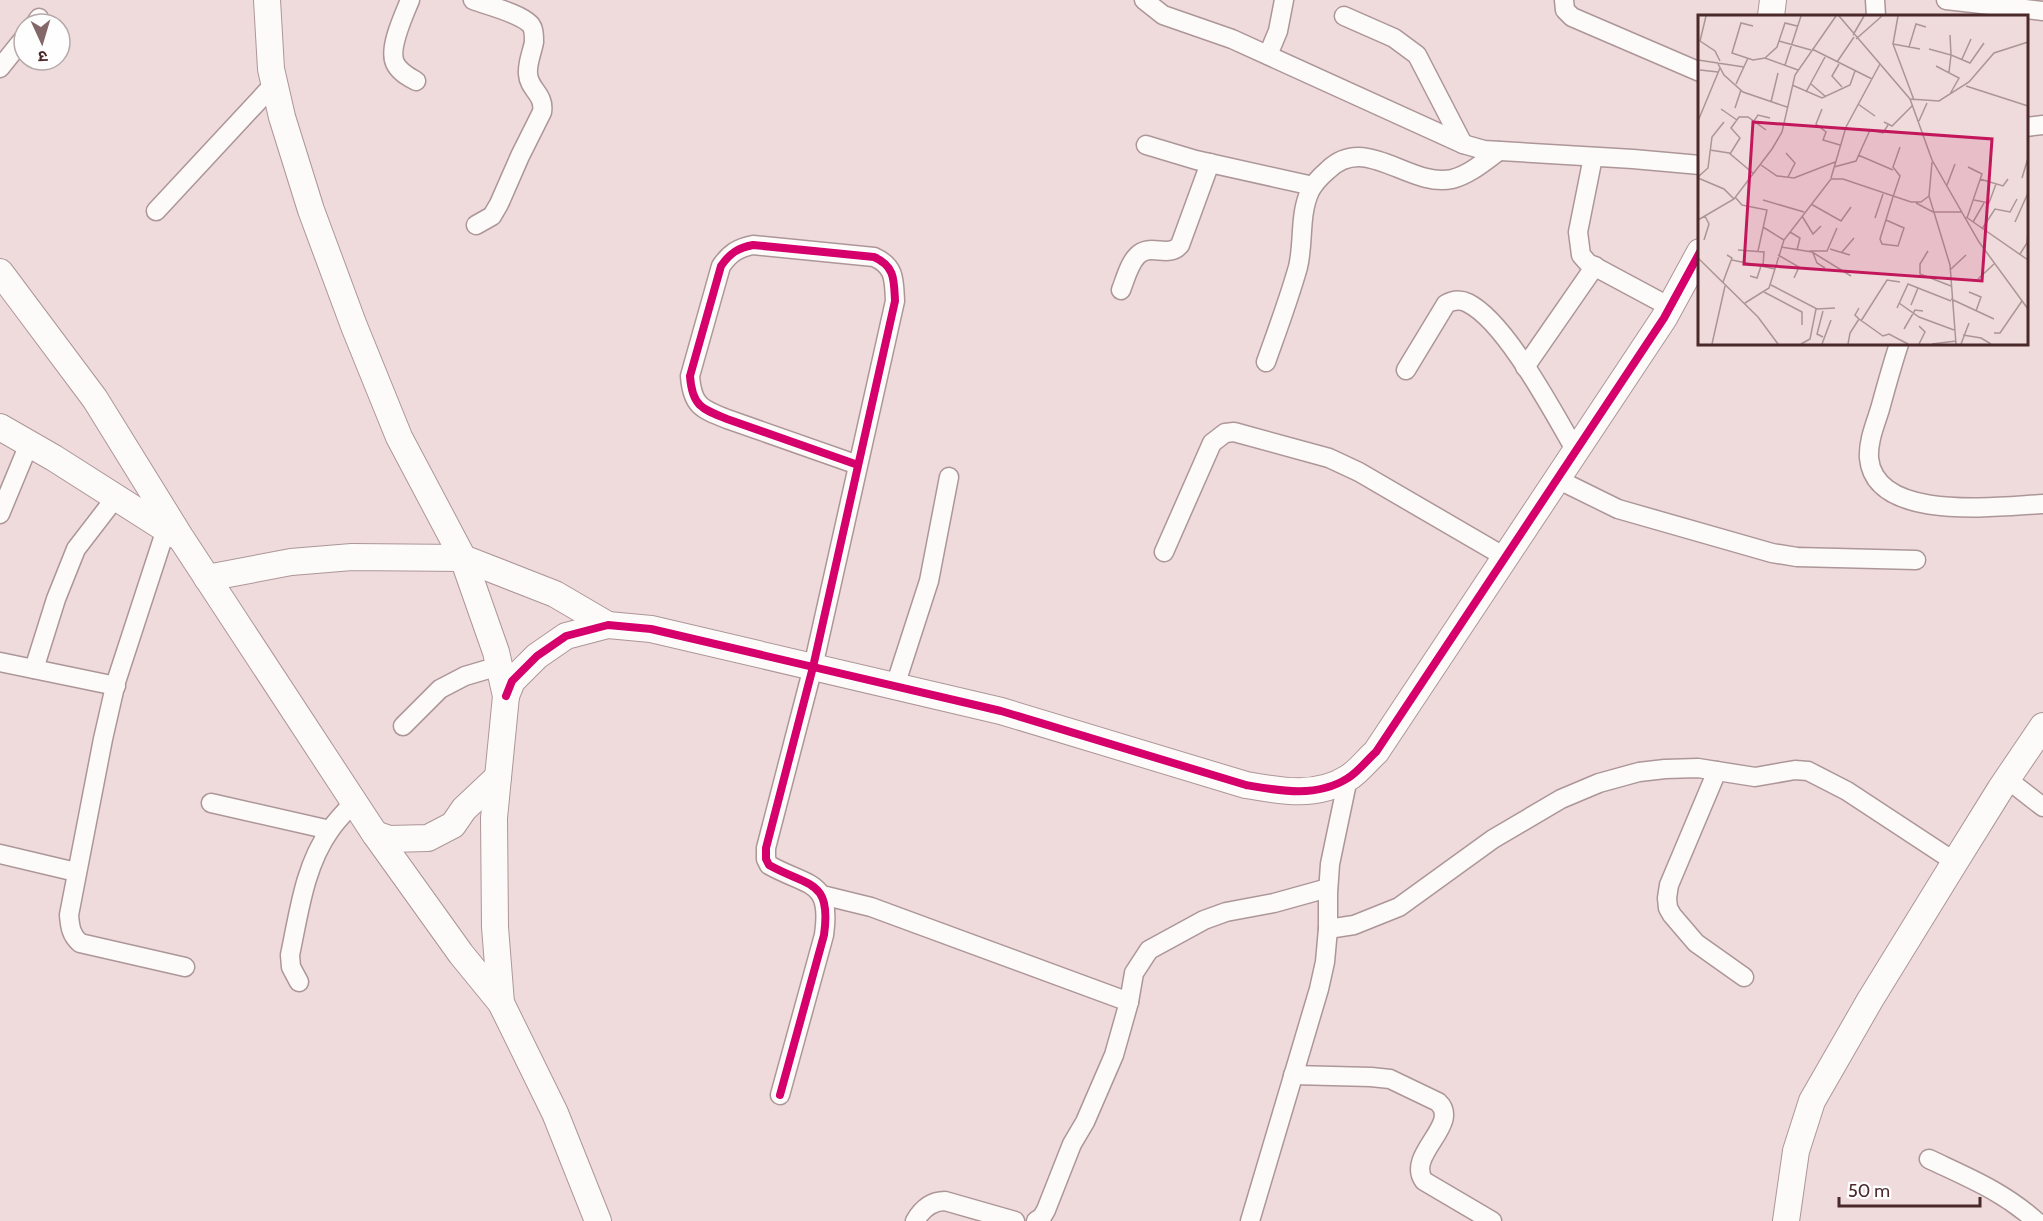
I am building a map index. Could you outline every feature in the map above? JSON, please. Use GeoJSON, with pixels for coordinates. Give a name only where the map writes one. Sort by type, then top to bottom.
{"type":"FeatureCollection","features":[{"type":"Feature","properties":{"kind":"street"},"geometry":{"type":"LineString","coordinates":[[267,0],[274,84],[311,210],[354,326],[399,437],[463,558],[478,597],[506,696]]}},
{"type":"Feature","properties":{"kind":"street"},"geometry":{"type":"LineString","coordinates":[[410,0],[395,40],[393,53],[395,63],[401,71],[416,81]]}},
{"type":"Feature","properties":{"kind":"street"},"geometry":{"type":"LineString","coordinates":[[473,0],[504,5],[531,24],[534,30],[534,41],[528,63],[529,81],[542,98],[543,107],[499,204],[492,216],[476,225]]}},
{"type":"Feature","properties":{"kind":"street"},"geometry":{"type":"LineString","coordinates":[[1144,0],[1164,15],[1232,39],[1463,144],[1484,150],[1698,165]]}},
{"type":"Feature","properties":{"kind":"street"},"geometry":{"type":"LineString","coordinates":[[1268,55],[1278,31],[1284,0]]}},
{"type":"Feature","properties":{"kind":"street"},"geometry":{"type":"LineString","coordinates":[[1564,0],[1565,10],[1572,17],[1698,71]]}},
{"type":"Feature","properties":{"kind":"street"},"geometry":{"type":"LineString","coordinates":[[1771,15],[1773,0]]}},
{"type":"Feature","properties":{"kind":"street"},"geometry":{"type":"LineString","coordinates":[[1875,0],[1876,15]]}},
{"type":"Feature","properties":{"kind":"street"},"geometry":{"type":"LineString","coordinates":[[1946,0],[2043,11]]}},
{"type":"Feature","properties":{"kind":"street"},"geometry":{"type":"LineString","coordinates":[[1344,16],[1394,38],[1417,55],[1463,144]]}},
{"type":"Feature","properties":{"kind":"street"},"geometry":{"type":"LineString","coordinates":[[0,69],[12,54]]}},
{"type":"Feature","properties":{"kind":"street"},"geometry":{"type":"LineString","coordinates":[[156,211],[274,84]]}},
{"type":"Feature","properties":{"kind":"street"},"geometry":{"type":"LineString","coordinates":[[2028,127],[2043,125]]}},
{"type":"Feature","properties":{"kind":"street"},"geometry":{"type":"LineString","coordinates":[[1146,145],[1210,163],[1313,186]]}},
{"type":"Feature","properties":{"kind":"street"},"geometry":{"type":"LineString","coordinates":[[1266,362],[1298,267],[1302,219],[1313,186],[1336,162],[1344,158],[1366,157],[1424,177],[1443,179],[1464,174],[1499,151]]}},
{"type":"Feature","properties":{"kind":"street"},"geometry":{"type":"LineString","coordinates":[[1593,157],[1578,232],[1581,255],[1588,263],[1670,306]]}},
{"type":"Feature","properties":{"kind":"street"},"geometry":{"type":"LineString","coordinates":[[1121,290],[1135,257],[1142,251],[1168,252],[1180,245],[1210,163]]}},
{"type":"Feature","properties":{"kind":"street"},"geometry":{"type":"LineString","coordinates":[[780,1095],[827,918],[822,895],[815,886],[769,866],[766,859],[766,848],[813,667],[895,301],[893,274],[885,262],[874,257],[753,245],[740,248],[729,255],[721,266],[690,376],[691,392],[698,404],[708,412],[858,465]]}},
{"type":"Feature","properties":{"kind":"street"},"geometry":{"type":"LineString","coordinates":[[501,1003],[495,927],[494,818],[506,696],[512,681],[537,656],[566,636],[608,625],[651,629],[1001,711],[1246,785],[1281,791],[1314,791],[1348,778],[1376,752],[1576,451],[1670,306],[1698,256]]}},
{"type":"Feature","properties":{"kind":"street"},"geometry":{"type":"LineString","coordinates":[[1525,367],[1595,266]]}},
{"type":"Feature","properties":{"kind":"street"},"geometry":{"type":"LineString","coordinates":[[0,272],[95,399],[173,534],[207,578],[375,834],[461,954],[501,1003],[555,1113],[598,1221]]}},
{"type":"Feature","properties":{"kind":"street"},"geometry":{"type":"LineString","coordinates":[[1406,370],[1442,310],[1452,301],[1459,300],[1468,303],[1490,320],[1525,367],[1576,451]]}},
{"type":"Feature","properties":{"kind":"street"},"geometry":{"type":"LineString","coordinates":[[1899,345],[1870,442],[1871,466],[1881,484],[1905,499],[1928,505],[1965,507],[2043,504]]}},
{"type":"Feature","properties":{"kind":"street"},"geometry":{"type":"LineString","coordinates":[[0,427],[173,534]]}},
{"type":"Feature","properties":{"kind":"street"},"geometry":{"type":"LineString","coordinates":[[1164,552],[1212,443],[1225,433],[1234,432],[1329,458],[1359,472],[1505,557]]}},
{"type":"Feature","properties":{"kind":"street"},"geometry":{"type":"LineString","coordinates":[[0,514],[29,444]]}},
{"type":"Feature","properties":{"kind":"street"},"geometry":{"type":"LineString","coordinates":[[895,686],[929,581],[949,477]]}},
{"type":"Feature","properties":{"kind":"street"},"geometry":{"type":"LineString","coordinates":[[1557,479],[1618,509],[1772,553],[1797,558],[1916,560]]}},
{"type":"Feature","properties":{"kind":"street"},"geometry":{"type":"LineString","coordinates":[[34,669],[56,598],[76,549],[116,497]]}},
{"type":"Feature","properties":{"kind":"street"},"geometry":{"type":"LineString","coordinates":[[173,534],[116,686],[103,739],[69,915],[70,928],[74,938],[80,943],[185,967]]}},
{"type":"Feature","properties":{"kind":"street"},"geometry":{"type":"LineString","coordinates":[[207,578],[291,562],[352,557],[463,558],[555,594],[608,625]]}},
{"type":"Feature","properties":{"kind":"street"},"geometry":{"type":"LineString","coordinates":[[0,662],[116,686]]}},
{"type":"Feature","properties":{"kind":"street"},"geometry":{"type":"LineString","coordinates":[[403,726],[440,689],[465,676],[499,666]]}},
{"type":"Feature","properties":{"kind":"street"},"geometry":{"type":"LineString","coordinates":[[1786,1221],[1796,1151],[1812,1101],[1870,1000],[2007,778],[2039,740]]}},
{"type":"Feature","properties":{"kind":"street"},"geometry":{"type":"LineString","coordinates":[[1328,929],[1354,925],[1399,907],[1493,839],[1561,799],[1599,783],[1640,772],[1665,769],[1698,768],[1755,777],[1795,770],[1808,771],[1847,791],[1955,862]]}},
{"type":"Feature","properties":{"kind":"street"},"geometry":{"type":"LineString","coordinates":[[1717,771],[1669,885],[1668,908],[1696,943],[1744,977]]}},
{"type":"Feature","properties":{"kind":"street"},"geometry":{"type":"LineString","coordinates":[[375,834],[389,839],[428,838],[453,825],[464,808],[498,777]]}},
{"type":"Feature","properties":{"kind":"street"},"geometry":{"type":"LineString","coordinates":[[1250,1221],[1319,990],[1325,962],[1328,929],[1330,864],[1348,778]]}},
{"type":"Feature","properties":{"kind":"street"},"geometry":{"type":"LineString","coordinates":[[2007,778],[2043,807]]}},
{"type":"Feature","properties":{"kind":"street"},"geometry":{"type":"LineString","coordinates":[[299,982],[291,967],[290,955],[307,876],[317,851],[330,830],[354,801]]}},
{"type":"Feature","properties":{"kind":"street"},"geometry":{"type":"LineString","coordinates":[[210,803],[330,830]]}},
{"type":"Feature","properties":{"kind":"street"},"geometry":{"type":"LineString","coordinates":[[0,854],[76,872]]}},
{"type":"Feature","properties":{"kind":"street"},"geometry":{"type":"LineString","coordinates":[[1036,1221],[1046,1210],[1072,1144],[1085,1122],[1114,1055],[1129,1002],[1134,973],[1149,950],[1204,920],[1226,912],[1274,903],[1328,888]]}},
{"type":"Feature","properties":{"kind":"street"},"geometry":{"type":"LineString","coordinates":[[822,895],[871,908],[1129,1002]]}},
{"type":"Feature","properties":{"kind":"street"},"geometry":{"type":"LineString","coordinates":[[1293,1075],[1390,1079],[1438,1102],[1443,1106],[1444,1119],[1420,1163],[1421,1176],[1424,1181],[1492,1221]]}},
{"type":"Feature","properties":{"kind":"street"},"geometry":{"type":"LineString","coordinates":[[1929,1159],[1992,1189],[2018,1205],[2036,1221]]}},
{"type":"Feature","properties":{"kind":"street"},"geometry":{"type":"LineString","coordinates":[[915,1221],[928,1205],[936,1201],[945,1201],[1015,1221]]}},
{"type":"Feature","properties":{"kind":"cycle path"},"geometry":{"type":"LineString","coordinates":[[780,1095],[824,935],[826,917],[824,904],[814,887],[769,865],[766,859],[766,848],[813,667],[895,301],[895,293],[890,269],[874,257],[753,245],[731,254],[721,266],[690,376],[696,400],[704,409],[718,415],[858,465]]}},
{"type":"Feature","properties":{"kind":"cycle path"},"geometry":{"type":"LineString","coordinates":[[506,696],[512,681],[537,656],[566,636],[608,625],[651,629],[1001,711],[1246,785],[1311,791],[1336,784],[1352,775],[1376,752],[1664,318],[1698,256]]}}]}
